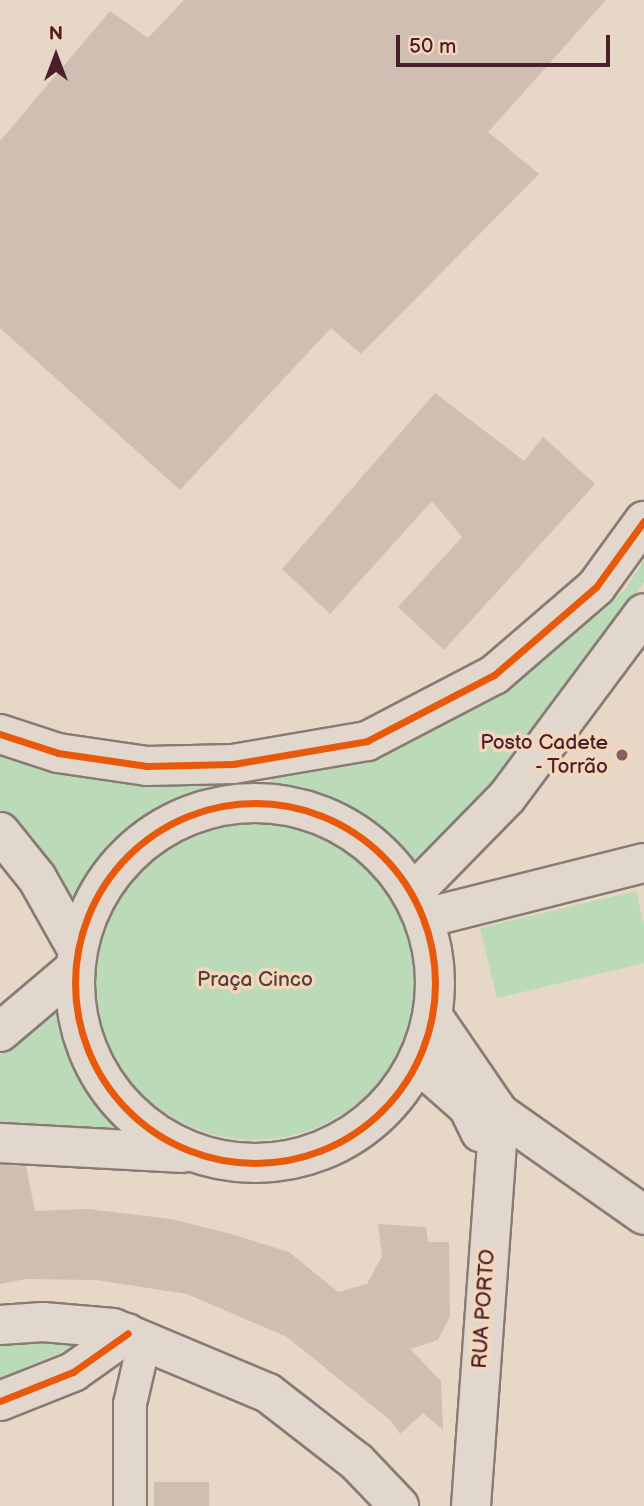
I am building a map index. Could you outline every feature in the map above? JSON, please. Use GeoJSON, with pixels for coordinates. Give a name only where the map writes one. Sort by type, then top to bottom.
{"type":"FeatureCollection","features":[{"type":"Feature","properties":{"kind":"street"},"geometry":{"type":"LineString","coordinates":[[4,740],[58,753],[147,766],[233,764],[366,741],[494,675],[596,587],[644,521]]}},
{"type":"Feature","properties":{"kind":"street"},"geometry":{"type":"LineString","coordinates":[[419,906],[508,797],[644,613]]}},
{"type":"Feature","properties":{"kind":"street"},"geometry":{"type":"LineString","coordinates":[[233,764],[239,802]]}},
{"type":"Feature","properties":{"kind":"street"},"geometry":{"type":"LineString","coordinates":[[0,1143],[194,1153],[245,1164],[298,1159],[346,1139],[388,1106],[418,1063],[434,1018],[436,967],[419,906],[383,854],[343,825],[297,807],[239,802],[182,817],[133,849],[96,894],[75,959],[79,1028],[103,1081],[142,1125],[194,1153]]}},
{"type":"Feature","properties":{"kind":"street"},"geometry":{"type":"LineString","coordinates":[[0,832],[37,878],[75,959]]}},
{"type":"Feature","properties":{"kind":"street"},"geometry":{"type":"LineString","coordinates":[[419,906],[644,863]]}},
{"type":"Feature","properties":{"kind":"street"},"geometry":{"type":"LineString","coordinates":[[0,1032],[75,959]]}},
{"type":"Feature","properties":{"kind":"street"},"geometry":{"type":"LineString","coordinates":[[434,1018],[499,1113],[635,1199]]}},
{"type":"Feature","properties":{"kind":"street"},"geometry":{"type":"LineString","coordinates":[[418,1063],[468,1107],[481,1135],[492,1185]]}},
{"type":"Feature","properties":{"kind":"street","name":"RUA PORTO"},"geometry":{"type":"LineString","coordinates":[[471,1506],[499,1113]]}},
{"type":"Feature","properties":{"kind":"street"},"geometry":{"type":"LineString","coordinates":[[0,1325],[43,1322],[136,1336],[268,1393],[357,1462],[399,1506]]}},
{"type":"Feature","properties":{"kind":"street"},"geometry":{"type":"LineString","coordinates":[[0,1401],[73,1372],[136,1336]]}},
{"type":"Feature","properties":{"kind":"street"},"geometry":{"type":"LineString","coordinates":[[130,1506],[130,1404],[136,1336]]}},
{"type":"Feature","properties":{"kind":"green space"},"geometry":{"type":"Polygon","coordinates":[[[644,560],[644,582],[631,601],[523,747],[419,869],[373,828],[266,778],[459,709],[625,590],[644,560]]]}},
{"type":"Feature","properties":{"kind":"green space"},"geometry":{"type":"Polygon","coordinates":[[[0,752],[103,771],[232,785],[141,818],[108,843],[76,934],[26,846],[0,812],[0,752]]]}},
{"type":"Feature","properties":{"kind":"green space","name":"Praça Cinco"},"geometry":{"type":"Polygon","coordinates":[[[255,820],[286,823],[316,832],[344,847],[368,867],[388,891],[403,919],[412,949],[415,980],[412,1011],[403,1041],[388,1069],[368,1093],[344,1113],[316,1128],[286,1137],[255,1140],[224,1137],[194,1128],[166,1113],[142,1093],[122,1069],[107,1041],[98,1011],[95,980],[98,949],[107,919],[122,891],[142,867],[166,847],[194,832],[224,823],[255,820]]]}},
{"type":"Feature","properties":{"kind":"green space"},"geometry":{"type":"Polygon","coordinates":[[[636,891],[644,925],[644,963],[497,998],[480,928],[636,891]]]}},
{"type":"Feature","properties":{"kind":"green space"},"geometry":{"type":"Polygon","coordinates":[[[64,995],[80,1056],[103,1103],[141,1136],[0,1128],[0,1055],[64,995]]]}},
{"type":"Feature","properties":{"kind":"green space"},"geometry":{"type":"Polygon","coordinates":[[[0,1333],[88,1341],[0,1378],[0,1333]]]}},
{"type":"Feature","properties":{"kind":"building"},"geometry":{"type":"Polygon","coordinates":[[[184,0],[606,0],[488,132],[539,174],[361,354],[331,328],[180,490],[0,328],[0,141],[110,11],[148,38],[184,0]]]}},
{"type":"Feature","properties":{"kind":"building"},"geometry":{"type":"Polygon","coordinates":[[[435,393],[524,461],[543,437],[595,484],[444,650],[398,607],[462,537],[432,501],[330,614],[282,569],[435,393]]]}},
{"type":"Feature","properties":{"kind":"building"},"geometry":{"type":"Polygon","coordinates":[[[0,1165],[26,1166],[35,1211],[88,1209],[171,1219],[231,1234],[289,1252],[338,1292],[367,1284],[382,1256],[378,1224],[426,1227],[428,1242],[449,1242],[450,1316],[438,1340],[410,1349],[441,1381],[443,1430],[423,1413],[400,1434],[390,1420],[287,1337],[187,1294],[96,1280],[26,1279],[0,1284],[0,1165]]]}},
{"type":"Feature","properties":{"kind":"building"},"geometry":{"type":"Polygon","coordinates":[[[154,1482],[209,1482],[209,1506],[154,1506],[154,1482]]]}},
{"type":"Feature","properties":{"kind":"cycle path"},"geometry":{"type":"LineString","coordinates":[[0,734],[58,753],[147,766],[233,764],[367,741],[494,675],[596,587],[644,521]]}},
{"type":"Feature","properties":{"kind":"cycle path"},"geometry":{"type":"LineString","coordinates":[[255,803],[290,806],[324,817],[355,833],[382,856],[405,883],[421,914],[432,948],[435,983],[432,1018],[421,1052],[405,1083],[382,1110],[355,1133],[324,1149],[290,1160],[255,1163],[220,1160],[186,1149],[155,1133],[128,1110],[105,1083],[89,1052],[78,1018],[75,983],[78,948],[89,914],[105,883],[128,856],[155,833],[186,817],[220,806],[255,803]]}},
{"type":"Feature","properties":{"kind":"cycle path"},"geometry":{"type":"LineString","coordinates":[[0,1401],[73,1372],[128,1333]]}},
{"type":"Feature","properties":{"kind":"place","name":"Posto Cadete - Torrão"},"geometry":{"type":"Point","coordinates":[622,755]}}]}
